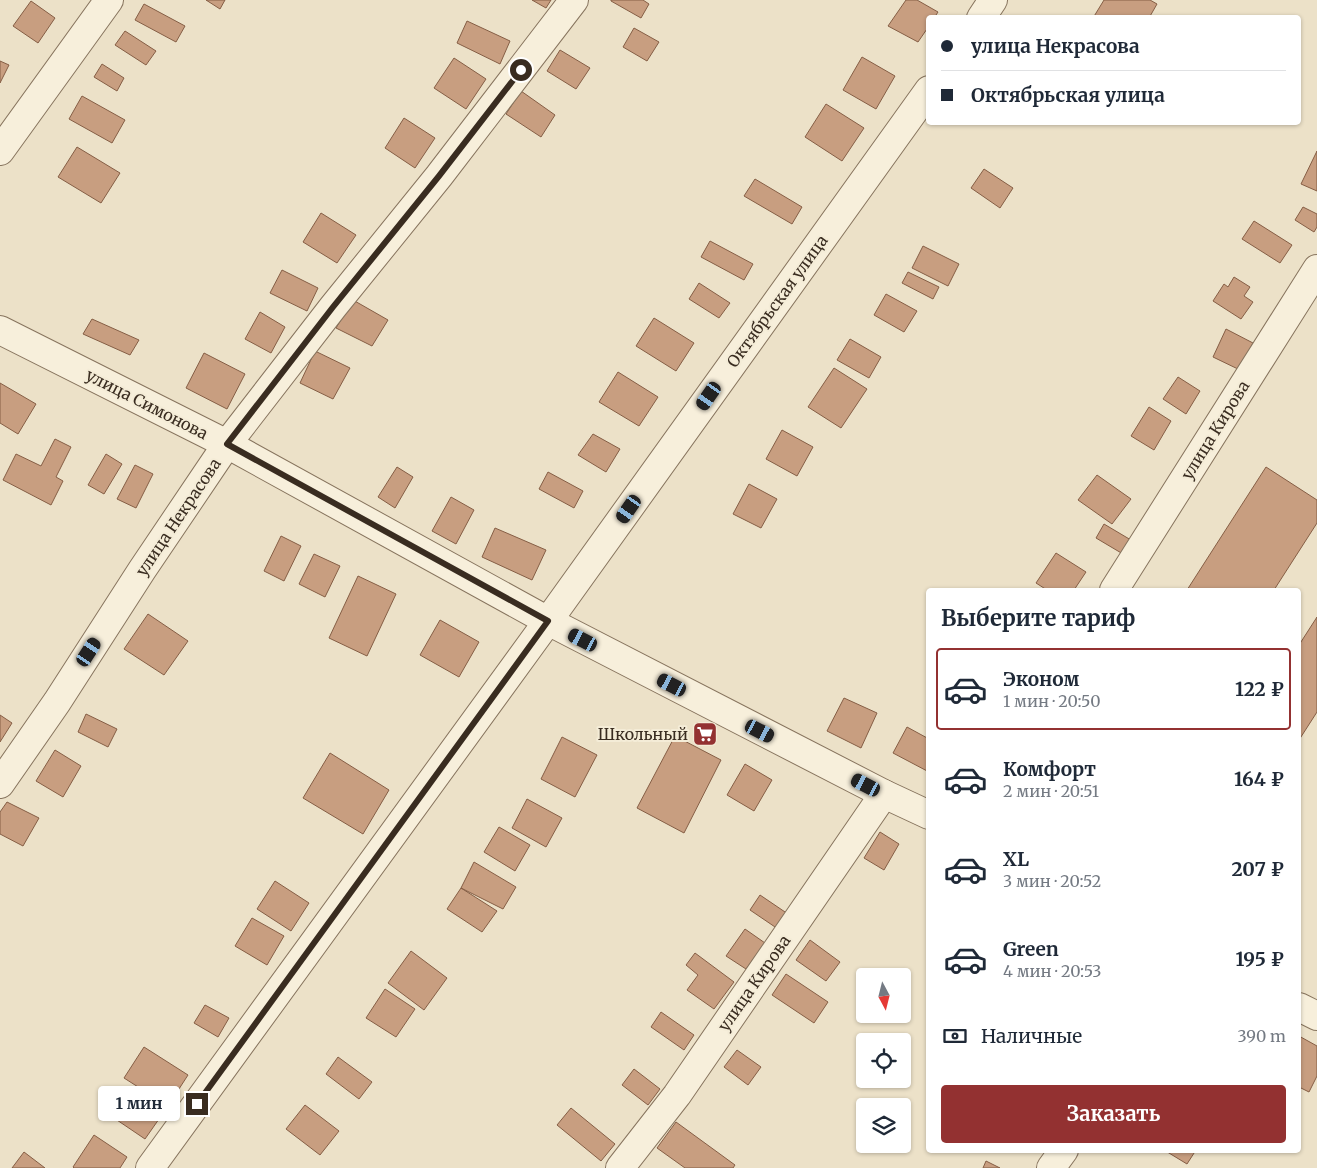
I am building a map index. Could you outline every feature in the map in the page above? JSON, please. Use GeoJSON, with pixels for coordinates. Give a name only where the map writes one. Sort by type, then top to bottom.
{"type":"FeatureCollection","features":[{"type":"Feature","properties":{"kind":"street"},"geometry":{"type":"LineString","coordinates":[[0,152],[109,0]]}},
{"type":"Feature","properties":{"kind":"street","name":"улица Некрасова"},"geometry":{"type":"LineString","coordinates":[[0,784],[57,702],[142,570],[227,444],[333,307],[451,161],[574,0]]}},
{"type":"Feature","properties":{"kind":"street"},"geometry":{"type":"LineString","coordinates":[[983,15],[993,0]]}},
{"type":"Feature","properties":{"kind":"street","name":"Октябрьская улица"},"geometry":{"type":"LineString","coordinates":[[150,1168],[548,621],[926,94]]}},
{"type":"Feature","properties":{"kind":"street","name":"улица Кирова"},"geometry":{"type":"LineString","coordinates":[[1115,588],[1317,269]]}},
{"type":"Feature","properties":{"kind":"street","name":"улица Симонова"},"geometry":{"type":"LineString","coordinates":[[0,330],[227,444],[548,621],[884,794],[926,814]]}},
{"type":"Feature","properties":{"kind":"street","name":"улица Кирова"},"geometry":{"type":"LineString","coordinates":[[620,1168],[677,1095],[884,794]]}},
{"type":"Feature","properties":{"kind":"street"},"geometry":{"type":"LineString","coordinates":[[1301,1008],[1317,1016]]}},
{"type":"Feature","properties":{"kind":"street"},"geometry":{"type":"LineString","coordinates":[[1051,1168],[1062,1153]]}},
{"type":"Feature","properties":{"kind":"building"},"geometry":{"type":"Polygon","coordinates":[[[206,0],[225,0],[220,9],[206,0]]]}},
{"type":"Feature","properties":{"kind":"building"},"geometry":{"type":"Polygon","coordinates":[[[532,0],[551,0],[546,8],[532,0]]]}},
{"type":"Feature","properties":{"kind":"building"},"geometry":{"type":"Polygon","coordinates":[[[611,0],[643,0],[649,4],[641,18],[611,0]]]}},
{"type":"Feature","properties":{"kind":"building"},"geometry":{"type":"Polygon","coordinates":[[[906,0],[917,0],[938,12],[936,15],[926,15],[926,30],[918,42],[888,26],[906,0]]]}},
{"type":"Feature","properties":{"kind":"building"},"geometry":{"type":"Polygon","coordinates":[[[1104,0],[1150,0],[1157,4],[1151,15],[1095,15],[1104,0]]]}},
{"type":"Feature","properties":{"kind":"building"},"geometry":{"type":"Polygon","coordinates":[[[31,1],[55,18],[38,43],[13,26],[31,1]]]}},
{"type":"Feature","properties":{"kind":"building"},"geometry":{"type":"Polygon","coordinates":[[[144,4],[185,26],[176,42],[135,20],[144,4]]]}},
{"type":"Feature","properties":{"kind":"building"},"geometry":{"type":"Polygon","coordinates":[[[467,21],[510,41],[500,64],[457,43],[467,21]]]}},
{"type":"Feature","properties":{"kind":"building"},"geometry":{"type":"Polygon","coordinates":[[[634,28],[659,42],[647,61],[623,47],[634,28]]]}},
{"type":"Feature","properties":{"kind":"building"},"geometry":{"type":"Polygon","coordinates":[[[125,31],[156,51],[146,65],[115,45],[125,31]]]}},
{"type":"Feature","properties":{"kind":"building"},"geometry":{"type":"Polygon","coordinates":[[[560,50],[590,68],[576,89],[547,71],[560,50]]]}},
{"type":"Feature","properties":{"kind":"building"},"geometry":{"type":"Polygon","coordinates":[[[862,57],[895,76],[876,109],[843,90],[862,57]]]}},
{"type":"Feature","properties":{"kind":"building"},"geometry":{"type":"Polygon","coordinates":[[[454,58],[486,79],[466,109],[434,88],[454,58]]]}},
{"type":"Feature","properties":{"kind":"building"},"geometry":{"type":"Polygon","coordinates":[[[0,61],[9,65],[0,83],[0,61]]]}},
{"type":"Feature","properties":{"kind":"building"},"geometry":{"type":"Polygon","coordinates":[[[102,64],[124,78],[117,91],[94,77],[102,64]]]}},
{"type":"Feature","properties":{"kind":"building"},"geometry":{"type":"Polygon","coordinates":[[[521,91],[555,115],[541,137],[506,114],[521,91]]]}},
{"type":"Feature","properties":{"kind":"building"},"geometry":{"type":"Polygon","coordinates":[[[82,96],[125,120],[112,143],[69,119],[82,96]]]}},
{"type":"Feature","properties":{"kind":"building"},"geometry":{"type":"Polygon","coordinates":[[[826,104],[864,128],[842,161],[805,137],[826,104]]]}},
{"type":"Feature","properties":{"kind":"building"},"geometry":{"type":"Polygon","coordinates":[[[404,118],[435,138],[415,168],[385,148],[404,118]]]}},
{"type":"Feature","properties":{"kind":"building"},"geometry":{"type":"Polygon","coordinates":[[[77,147],[120,173],[101,203],[58,177],[77,147]]]}},
{"type":"Feature","properties":{"kind":"building"},"geometry":{"type":"Polygon","coordinates":[[[1317,151],[1317,191],[1301,184],[1317,151]]]}},
{"type":"Feature","properties":{"kind":"building"},"geometry":{"type":"Polygon","coordinates":[[[984,169],[1013,188],[1000,208],[971,188],[984,169]]]}},
{"type":"Feature","properties":{"kind":"building"},"geometry":{"type":"Polygon","coordinates":[[[755,179],[802,207],[792,224],[744,196],[755,179]]]}},
{"type":"Feature","properties":{"kind":"building"},"geometry":{"type":"Polygon","coordinates":[[[1303,207],[1317,214],[1317,227],[1314,232],[1295,220],[1303,207]]]}},
{"type":"Feature","properties":{"kind":"building"},"geometry":{"type":"Polygon","coordinates":[[[321,213],[356,235],[337,263],[303,242],[321,213]]]}},
{"type":"Feature","properties":{"kind":"building"},"geometry":{"type":"Polygon","coordinates":[[[1254,221],[1292,245],[1280,263],[1242,239],[1254,221]]]}},
{"type":"Feature","properties":{"kind":"building"},"geometry":{"type":"Polygon","coordinates":[[[710,241],[753,264],[744,280],[701,257],[710,241]]]}},
{"type":"Feature","properties":{"kind":"building"},"geometry":{"type":"Polygon","coordinates":[[[923,246],[959,264],[948,286],[912,268],[923,246]]]}},
{"type":"Feature","properties":{"kind":"building"},"geometry":{"type":"Polygon","coordinates":[[[282,270],[318,288],[307,311],[270,293],[282,270]]]}},
{"type":"Feature","properties":{"kind":"building"},"geometry":{"type":"Polygon","coordinates":[[[908,272],[939,287],[933,299],[902,283],[908,272]]]}},
{"type":"Feature","properties":{"kind":"building"},"geometry":{"type":"Polygon","coordinates":[[[1234,277],[1250,287],[1244,296],[1253,302],[1241,319],[1213,301],[1224,284],[1228,287],[1234,277]]]}},
{"type":"Feature","properties":{"kind":"building"},"geometry":{"type":"Polygon","coordinates":[[[699,283],[730,303],[719,318],[689,299],[699,283]]]}},
{"type":"Feature","properties":{"kind":"building"},"geometry":{"type":"Polygon","coordinates":[[[886,294],[917,311],[904,332],[874,315],[886,294]]]}},
{"type":"Feature","properties":{"kind":"building"},"geometry":{"type":"Polygon","coordinates":[[[353,300],[388,320],[372,346],[336,328],[353,300]]]}},
{"type":"Feature","properties":{"kind":"building"},"geometry":{"type":"Polygon","coordinates":[[[260,312],[285,327],[271,353],[245,339],[260,312]]]}},
{"type":"Feature","properties":{"kind":"building"},"geometry":{"type":"Polygon","coordinates":[[[654,318],[694,343],[676,371],[636,346],[654,318]]]}},
{"type":"Feature","properties":{"kind":"building"},"geometry":{"type":"Polygon","coordinates":[[[92,319],[139,340],[130,355],[83,334],[92,319]]]}},
{"type":"Feature","properties":{"kind":"building"},"geometry":{"type":"Polygon","coordinates":[[[1226,329],[1253,343],[1240,370],[1213,357],[1226,329]]]}},
{"type":"Feature","properties":{"kind":"building"},"geometry":{"type":"Polygon","coordinates":[[[850,339],[881,357],[869,378],[837,360],[850,339]]]}},
{"type":"Feature","properties":{"kind":"building"},"geometry":{"type":"Polygon","coordinates":[[[315,351],[350,368],[333,399],[300,383],[315,351]]]}},
{"type":"Feature","properties":{"kind":"building"},"geometry":{"type":"Polygon","coordinates":[[[204,353],[245,374],[227,409],[186,388],[204,353]]]}},
{"type":"Feature","properties":{"kind":"building"},"geometry":{"type":"Polygon","coordinates":[[[834,368],[867,389],[841,428],[808,407],[834,368]]]}},
{"type":"Feature","properties":{"kind":"building"},"geometry":{"type":"Polygon","coordinates":[[[618,372],[658,397],[639,426],[599,402],[618,372]]]}},
{"type":"Feature","properties":{"kind":"building"},"geometry":{"type":"Polygon","coordinates":[[[1178,377],[1200,391],[1186,414],[1163,399],[1178,377]]]}},
{"type":"Feature","properties":{"kind":"building"},"geometry":{"type":"Polygon","coordinates":[[[0,383],[36,404],[18,434],[0,423],[0,383]]]}},
{"type":"Feature","properties":{"kind":"building"},"geometry":{"type":"Polygon","coordinates":[[[1149,407],[1171,421],[1154,450],[1131,436],[1149,407]]]}},
{"type":"Feature","properties":{"kind":"building"},"geometry":{"type":"Polygon","coordinates":[[[782,430],[813,447],[797,476],[766,459],[782,430]]]}},
{"type":"Feature","properties":{"kind":"building"},"geometry":{"type":"Polygon","coordinates":[[[593,434],[620,449],[606,472],[578,455],[593,434]]]}},
{"type":"Feature","properties":{"kind":"building"},"geometry":{"type":"Polygon","coordinates":[[[55,439],[71,447],[56,477],[63,481],[51,505],[3,480],[16,454],[41,466],[55,439]]]}},
{"type":"Feature","properties":{"kind":"building"},"geometry":{"type":"Polygon","coordinates":[[[106,454],[122,464],[104,494],[88,485],[106,454]]]}},
{"type":"Feature","properties":{"kind":"building"},"geometry":{"type":"Polygon","coordinates":[[[135,465],[153,474],[136,508],[117,499],[135,465]]]}},
{"type":"Feature","properties":{"kind":"building"},"geometry":{"type":"Polygon","coordinates":[[[397,467],[413,477],[395,508],[378,497],[397,467]]]}},
{"type":"Feature","properties":{"kind":"building"},"geometry":{"type":"Polygon","coordinates":[[[1266,467],[1317,500],[1317,523],[1275,588],[1188,588],[1266,467]]]}},
{"type":"Feature","properties":{"kind":"building"},"geometry":{"type":"Polygon","coordinates":[[[548,472],[583,491],[574,508],[539,489],[548,472]]]}},
{"type":"Feature","properties":{"kind":"building"},"geometry":{"type":"Polygon","coordinates":[[[1097,475],[1131,499],[1112,524],[1078,500],[1097,475]]]}},
{"type":"Feature","properties":{"kind":"building"},"geometry":{"type":"Polygon","coordinates":[[[749,484],[777,499],[761,528],[733,514],[749,484]]]}},
{"type":"Feature","properties":{"kind":"building"},"geometry":{"type":"Polygon","coordinates":[[[451,497],[474,510],[456,544],[432,531],[451,497]]]}},
{"type":"Feature","properties":{"kind":"building"},"geometry":{"type":"Polygon","coordinates":[[[1104,524],[1136,543],[1128,557],[1096,538],[1104,524]]]}},
{"type":"Feature","properties":{"kind":"building"},"geometry":{"type":"Polygon","coordinates":[[[495,528],[546,550],[532,580],[482,557],[495,528]]]}},
{"type":"Feature","properties":{"kind":"building"},"geometry":{"type":"Polygon","coordinates":[[[281,536],[301,546],[284,581],[264,571],[281,536]]]}},
{"type":"Feature","properties":{"kind":"building"},"geometry":{"type":"Polygon","coordinates":[[[1056,553],[1086,572],[1075,588],[1044,588],[1036,583],[1056,553]]]}},
{"type":"Feature","properties":{"kind":"building"},"geometry":{"type":"Polygon","coordinates":[[[314,554],[340,566],[325,597],[299,584],[314,554]]]}},
{"type":"Feature","properties":{"kind":"building"},"geometry":{"type":"Polygon","coordinates":[[[358,576],[396,594],[367,656],[329,638],[358,576]]]}},
{"type":"Feature","properties":{"kind":"building"},"geometry":{"type":"Polygon","coordinates":[[[148,614],[188,641],[164,675],[124,649],[148,614]]]}},
{"type":"Feature","properties":{"kind":"building"},"geometry":{"type":"Polygon","coordinates":[[[1317,617],[1317,712],[1301,737],[1301,642],[1317,617]]]}},
{"type":"Feature","properties":{"kind":"building"},"geometry":{"type":"Polygon","coordinates":[[[440,620],[479,642],[459,677],[420,655],[440,620]]]}},
{"type":"Feature","properties":{"kind":"building"},"geometry":{"type":"Polygon","coordinates":[[[844,698],[877,713],[861,748],[827,731],[844,698]]]}},
{"type":"Feature","properties":{"kind":"building"},"geometry":{"type":"Polygon","coordinates":[[[86,714],[117,729],[108,747],[78,732],[86,714]]]}},
{"type":"Feature","properties":{"kind":"building"},"geometry":{"type":"Polygon","coordinates":[[[0,715],[12,723],[0,742],[0,715]]]}},
{"type":"Feature","properties":{"kind":"building"},"geometry":{"type":"Polygon","coordinates":[[[907,727],[926,737],[926,770],[893,753],[907,727]]]}},
{"type":"Feature","properties":{"kind":"building"},"geometry":{"type":"Polygon","coordinates":[[[675,736],[721,760],[684,833],[637,808],[675,736]]]}},
{"type":"Feature","properties":{"kind":"building"},"geometry":{"type":"Polygon","coordinates":[[[562,737],[597,755],[575,797],[541,779],[562,737]]]}},
{"type":"Feature","properties":{"kind":"building"},"geometry":{"type":"Polygon","coordinates":[[[55,750],[81,766],[63,797],[36,781],[55,750]]]}},
{"type":"Feature","properties":{"kind":"building"},"geometry":{"type":"Polygon","coordinates":[[[330,753],[389,790],[363,834],[303,798],[330,753]]]}},
{"type":"Feature","properties":{"kind":"building"},"geometry":{"type":"Polygon","coordinates":[[[745,764],[772,780],[754,811],[727,795],[745,764]]]}},
{"type":"Feature","properties":{"kind":"building"},"geometry":{"type":"Polygon","coordinates":[[[527,799],[562,818],[546,847],[512,828],[527,799]]]}},
{"type":"Feature","properties":{"kind":"building"},"geometry":{"type":"Polygon","coordinates":[[[7,802],[39,818],[23,846],[0,834],[0,812],[7,802]]]}},
{"type":"Feature","properties":{"kind":"building"},"geometry":{"type":"Polygon","coordinates":[[[499,827],[530,845],[515,871],[484,852],[499,827]]]}},
{"type":"Feature","properties":{"kind":"building"},"geometry":{"type":"Polygon","coordinates":[[[880,832],[899,844],[884,870],[864,858],[880,832]]]}},
{"type":"Feature","properties":{"kind":"building"},"geometry":{"type":"Polygon","coordinates":[[[474,862],[516,887],[503,909],[461,888],[474,862]]]}},
{"type":"Feature","properties":{"kind":"building"},"geometry":{"type":"Polygon","coordinates":[[[275,881],[309,903],[291,931],[257,909],[275,881]]]}},
{"type":"Feature","properties":{"kind":"building"},"geometry":{"type":"Polygon","coordinates":[[[461,888],[497,911],[482,932],[447,909],[461,888]]]}},
{"type":"Feature","properties":{"kind":"building"},"geometry":{"type":"Polygon","coordinates":[[[760,895],[788,914],[778,929],[750,910],[760,895]]]}},
{"type":"Feature","properties":{"kind":"building"},"geometry":{"type":"Polygon","coordinates":[[[252,918],[284,936],[267,965],[235,946],[252,918]]]}},
{"type":"Feature","properties":{"kind":"building"},"geometry":{"type":"Polygon","coordinates":[[[745,929],[765,943],[746,969],[726,956],[745,929]]]}},
{"type":"Feature","properties":{"kind":"building"},"geometry":{"type":"Polygon","coordinates":[[[810,940],[840,962],[826,981],[796,960],[810,940]]]}},
{"type":"Feature","properties":{"kind":"building"},"geometry":{"type":"Polygon","coordinates":[[[411,951],[447,978],[424,1010],[388,983],[411,951]]]}},
{"type":"Feature","properties":{"kind":"building"},"geometry":{"type":"Polygon","coordinates":[[[695,953],[734,982],[714,1009],[687,990],[698,975],[686,965],[695,953]]]}},
{"type":"Feature","properties":{"kind":"building"},"geometry":{"type":"Polygon","coordinates":[[[786,974],[828,1002],[814,1023],[772,995],[786,974]]]}},
{"type":"Feature","properties":{"kind":"building"},"geometry":{"type":"Polygon","coordinates":[[[385,989],[415,1009],[396,1037],[366,1018],[385,989]]]}},
{"type":"Feature","properties":{"kind":"building"},"geometry":{"type":"Polygon","coordinates":[[[205,1005],[229,1018],[218,1037],[194,1023],[205,1005]]]}},
{"type":"Feature","properties":{"kind":"building"},"geometry":{"type":"Polygon","coordinates":[[[661,1012],[694,1035],[684,1050],[651,1027],[661,1012]]]}},
{"type":"Feature","properties":{"kind":"building"},"geometry":{"type":"Polygon","coordinates":[[[1301,1037],[1317,1046],[1317,1076],[1309,1092],[1301,1088],[1301,1037]]]}},
{"type":"Feature","properties":{"kind":"building"},"geometry":{"type":"Polygon","coordinates":[[[144,1047],[188,1075],[168,1106],[124,1078],[144,1047]]]}},
{"type":"Feature","properties":{"kind":"building"},"geometry":{"type":"Polygon","coordinates":[[[737,1050],[761,1067],[748,1085],[724,1067],[737,1050]]]}},
{"type":"Feature","properties":{"kind":"building"},"geometry":{"type":"Polygon","coordinates":[[[338,1057],[372,1082],[359,1099],[326,1074],[338,1057]]]}},
{"type":"Feature","properties":{"kind":"building"},"geometry":{"type":"Polygon","coordinates":[[[634,1069],[660,1089],[648,1105],[622,1085],[634,1069]]]}},
{"type":"Feature","properties":{"kind":"building"},"geometry":{"type":"Polygon","coordinates":[[[125,1095],[159,1119],[145,1139],[111,1116],[125,1095]]]}},
{"type":"Feature","properties":{"kind":"building"},"geometry":{"type":"Polygon","coordinates":[[[305,1105],[339,1131],[320,1155],[286,1129],[305,1105]]]}},
{"type":"Feature","properties":{"kind":"building"},"geometry":{"type":"Polygon","coordinates":[[[571,1108],[615,1144],[601,1161],[557,1125],[571,1108]]]}},
{"type":"Feature","properties":{"kind":"building"},"geometry":{"type":"Polygon","coordinates":[[[676,1122],[735,1165],[733,1168],[685,1168],[657,1148],[676,1122]]]}},
{"type":"Feature","properties":{"kind":"building"},"geometry":{"type":"Polygon","coordinates":[[[94,1135],[127,1157],[120,1168],[73,1167],[94,1135]]]}},
{"type":"Feature","properties":{"kind":"building"},"geometry":{"type":"Polygon","coordinates":[[[24,1152],[45,1168],[12,1168],[24,1152]]]}},
{"type":"Feature","properties":{"kind":"building"},"geometry":{"type":"Polygon","coordinates":[[[1169,1153],[1194,1153],[1187,1164],[1169,1153]]]}},
{"type":"Feature","properties":{"kind":"building"},"geometry":{"type":"Polygon","coordinates":[[[986,1161],[1000,1168],[983,1168],[986,1161]]]}},
{"type":"Feature","properties":{"kind":"place","name":"Школьный"},"geometry":{"type":"Point","coordinates":[705,734]}},
{"type":"Feature","properties":{"kind":"route"},"geometry":{"type":"LineString","coordinates":[[197,1104],[548,621],[227,444],[521,70]]}}]}
